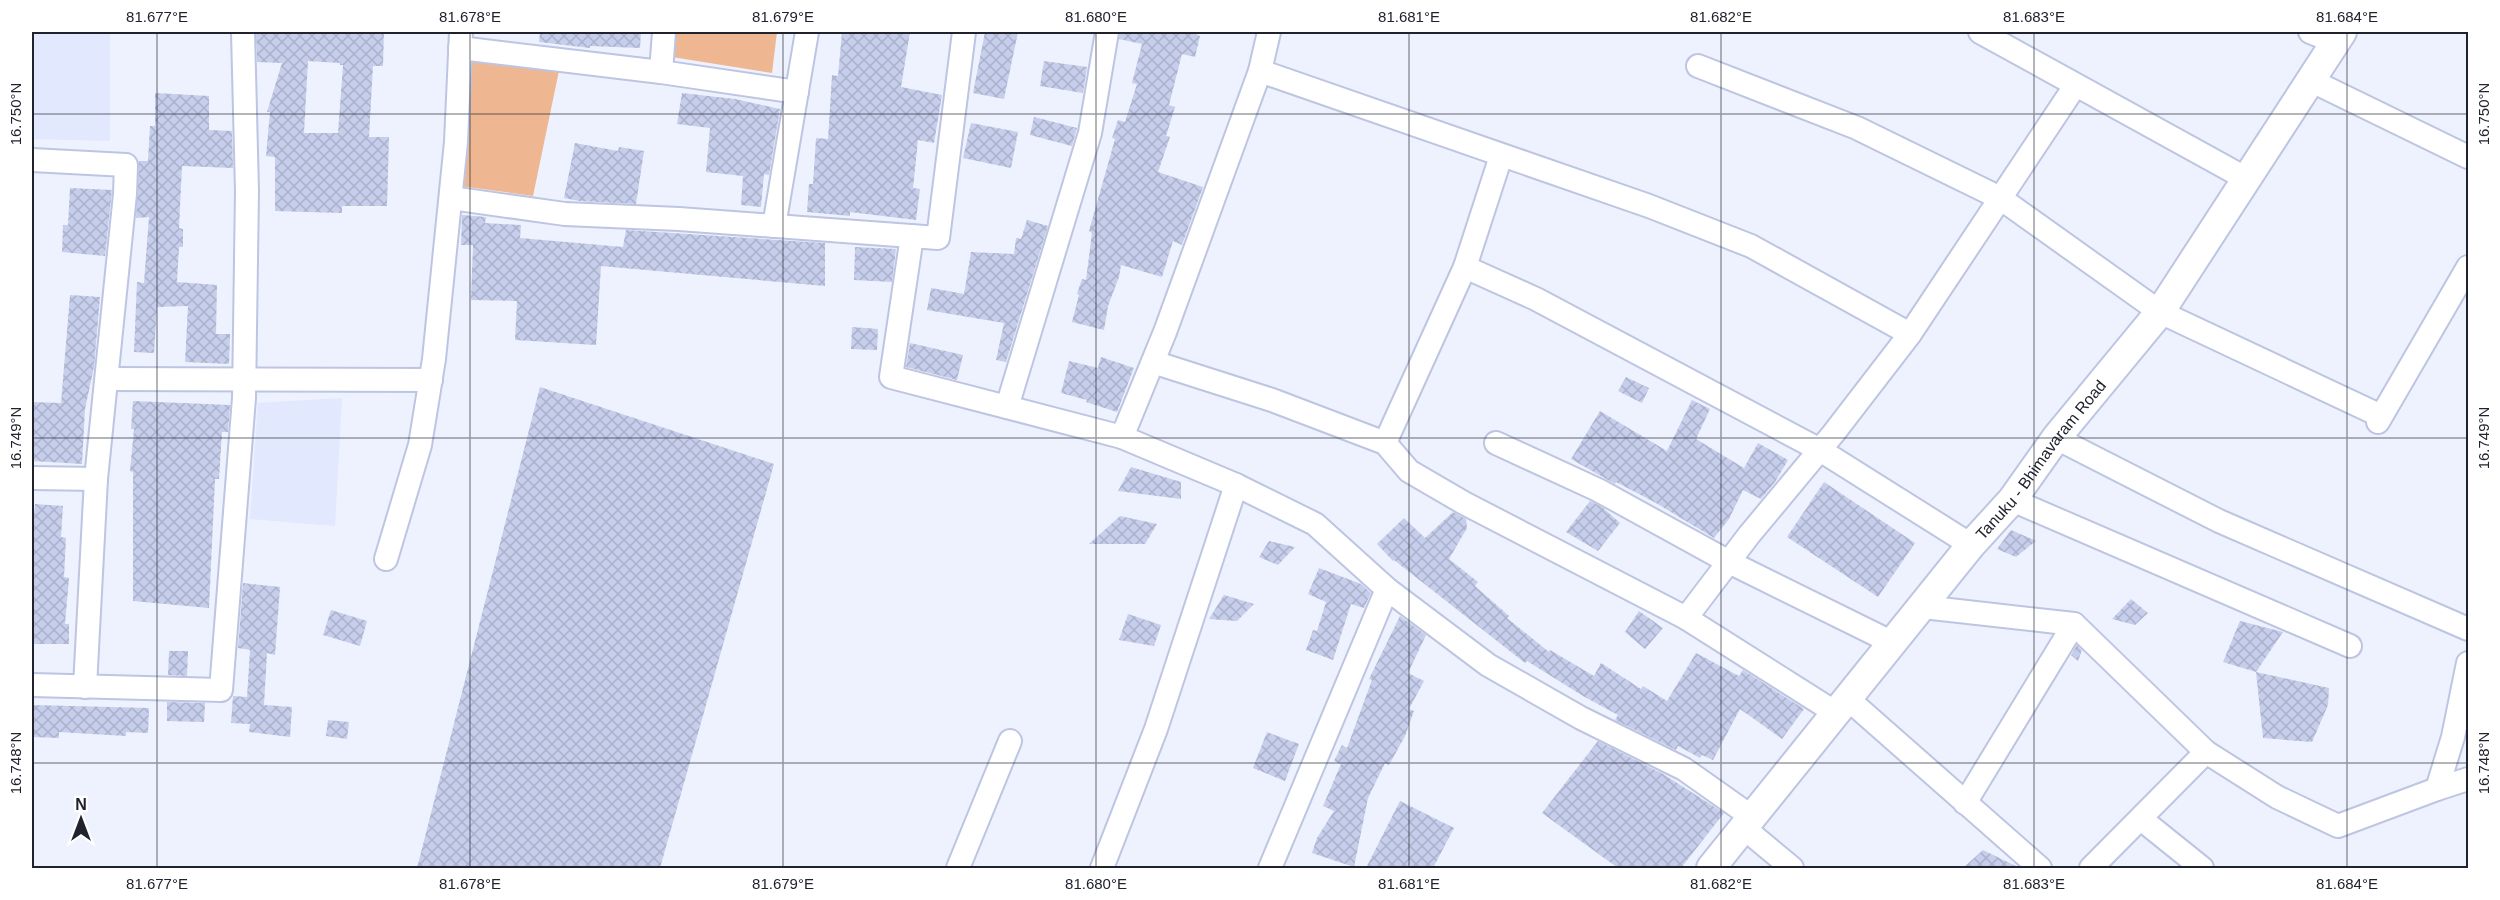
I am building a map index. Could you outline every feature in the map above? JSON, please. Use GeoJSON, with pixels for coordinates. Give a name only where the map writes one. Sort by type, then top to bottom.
{"type":"FeatureCollection","features":[{"type":"Feature","properties":{"kind":"main road","name":"Tanuku - Bhimavaram Road"},"geometry":{"type":"LineString","coordinates":[[1711,868],[1971,545],[2012,500],[2056,438],[2160,312],[2310,80],[2329,35]]}},
{"type":"Feature","properties":{"kind":"street"},"geometry":{"type":"LineString","coordinates":[[32,685],[221,690],[244,379],[247,191],[243,32]]}},
{"type":"Feature","properties":{"kind":"street"},"geometry":{"type":"LineString","coordinates":[[661,72],[664,32]]}},
{"type":"Feature","properties":{"kind":"street"},"geometry":{"type":"LineString","coordinates":[[774,226],[807,32]]}},
{"type":"Feature","properties":{"kind":"street"},"geometry":{"type":"LineString","coordinates":[[451,198],[565,214],[938,238],[964,32]]}},
{"type":"Feature","properties":{"kind":"street"},"geometry":{"type":"LineString","coordinates":[[1008,407],[1090,133],[1107,32]]}},
{"type":"Feature","properties":{"kind":"street"},"geometry":{"type":"LineString","coordinates":[[1122,437],[1153,362],[1260,71],[1269,32]]}},
{"type":"Feature","properties":{"kind":"street"},"geometry":{"type":"LineString","coordinates":[[1980,32],[2245,178]]}},
{"type":"Feature","properties":{"kind":"street"},"geometry":{"type":"LineString","coordinates":[[386,559],[420,445],[431,380],[456,142],[461,40],[797,92]]}},
{"type":"Feature","properties":{"kind":"street"},"geometry":{"type":"LineString","coordinates":[[1698,66],[1857,128],[2000,198],[2160,312],[2379,419],[2469,267]]}},
{"type":"Feature","properties":{"kind":"street"},"geometry":{"type":"LineString","coordinates":[[1260,71],[1649,206],[1751,246],[1910,334]]}},
{"type":"Feature","properties":{"kind":"street"},"geometry":{"type":"LineString","coordinates":[[2310,80],[2469,157]]}},
{"type":"Feature","properties":{"kind":"street"},"geometry":{"type":"LineString","coordinates":[[1686,618],[1910,334],[2075,86]]}},
{"type":"Feature","properties":{"kind":"street"},"geometry":{"type":"LineString","coordinates":[[1385,442],[1465,267],[1501,156]]}},
{"type":"Feature","properties":{"kind":"street"},"geometry":{"type":"LineString","coordinates":[[32,160],[126,165],[124,206],[96,478],[85,687]]}},
{"type":"Feature","properties":{"kind":"street"},"geometry":{"type":"LineString","coordinates":[[912,236],[891,377],[1122,437],[1236,485],[1315,524],[1387,589],[1488,665],[1581,718],[1684,769],[1748,822],[1792,868]]}},
{"type":"Feature","properties":{"kind":"street"},"geometry":{"type":"LineString","coordinates":[[1465,267],[1536,299],[1820,450],[1971,545]]}},
{"type":"Feature","properties":{"kind":"street"},"geometry":{"type":"LineString","coordinates":[[1153,362],[1272,400],[1385,442],[1409,471],[1464,503],[1686,618],[1842,706],[1965,803],[2040,868]]}},
{"type":"Feature","properties":{"kind":"street"},"geometry":{"type":"LineString","coordinates":[[106,379],[431,380]]}},
{"type":"Feature","properties":{"kind":"street"},"geometry":{"type":"LineString","coordinates":[[2056,438],[2219,521],[2469,629]]}},
{"type":"Feature","properties":{"kind":"street"},"geometry":{"type":"LineString","coordinates":[[1496,444],[1598,490],[1729,562],[1893,644]]}},
{"type":"Feature","properties":{"kind":"street"},"geometry":{"type":"LineString","coordinates":[[32,478],[96,478]]}},
{"type":"Feature","properties":{"kind":"street"},"geometry":{"type":"LineString","coordinates":[[1102,868],[1156,729],[1236,485]]}},
{"type":"Feature","properties":{"kind":"street"},"geometry":{"type":"LineString","coordinates":[[2012,500],[2349,646]]}},
{"type":"Feature","properties":{"kind":"street"},"geometry":{"type":"LineString","coordinates":[[1270,868],[1387,589]]}},
{"type":"Feature","properties":{"kind":"street"},"geometry":{"type":"LineString","coordinates":[[1923,607],[2074,624],[2206,752],[2277,797],[2338,826],[2469,779]]}},
{"type":"Feature","properties":{"kind":"street"},"geometry":{"type":"LineString","coordinates":[[1965,803],[2074,624]]}},
{"type":"Feature","properties":{"kind":"street"},"geometry":{"type":"LineString","coordinates":[[2437,789],[2453,737],[2469,663]]}},
{"type":"Feature","properties":{"kind":"street"},"geometry":{"type":"LineString","coordinates":[[958,868],[1010,741]]}},
{"type":"Feature","properties":{"kind":"street"},"geometry":{"type":"LineString","coordinates":[[2091,868],[2206,752]]}},
{"type":"Feature","properties":{"kind":"street"},"geometry":{"type":"LineString","coordinates":[[2141,819],[2202,868]]}},
{"type":"Feature","properties":{"kind":"shaded area"},"geometry":{"type":"Polygon","coordinates":[[[32,32],[110,32],[110,141],[32,139],[32,32]]]}},
{"type":"Feature","properties":{"kind":"shaded area"},"geometry":{"type":"Polygon","coordinates":[[[675,32],[777,32],[772,73],[672,57],[675,32]]]}},
{"type":"Feature","properties":{"kind":"shaded area"},"geometry":{"type":"Polygon","coordinates":[[[470,58],[560,66],[533,196],[460,186],[470,58]]]}},
{"type":"Feature","properties":{"kind":"shaded area"},"geometry":{"type":"Polygon","coordinates":[[[342,398],[335,526],[250,519],[258,403],[342,398]]]}},
{"type":"Feature","properties":{"kind":"building"},"geometry":{"type":"Polygon","coordinates":[[[256,32],[384,32],[383,66],[373,66],[369,137],[389,137],[387,206],[342,206],[342,213],[275,211],[275,157],[266,156],[270,112],[267,112],[282,63],[257,62],[256,32]],[[308,61],[304,133],[338,133],[343,65],[308,61]]]}},
{"type":"Feature","properties":{"kind":"building"},"geometry":{"type":"Polygon","coordinates":[[[540,32],[641,32],[640,48],[590,46],[590,48],[539,42],[540,32]]]}},
{"type":"Feature","properties":{"kind":"building"},"geometry":{"type":"Polygon","coordinates":[[[842,32],[910,32],[901,87],[942,95],[934,143],[918,140],[913,188],[920,189],[916,220],[850,212],[850,216],[807,212],[809,184],[813,184],[816,138],[828,139],[832,75],[838,76],[842,32]]]}},
{"type":"Feature","properties":{"kind":"building"},"geometry":{"type":"Polygon","coordinates":[[[985,32],[1018,32],[1004,99],[973,93],[985,32]]]}},
{"type":"Feature","properties":{"kind":"building"},"geometry":{"type":"Polygon","coordinates":[[[1120,32],[1198,32],[1197,35],[1200,36],[1195,57],[1182,54],[1169,105],[1175,107],[1166,136],[1170,137],[1158,172],[1203,187],[1182,245],[1173,241],[1162,277],[1121,265],[1108,306],[1104,330],[1072,322],[1082,279],[1086,280],[1092,233],[1089,231],[1115,139],[1112,138],[1118,120],[1125,122],[1137,84],[1132,83],[1142,44],[1119,39],[1120,32]]]}},
{"type":"Feature","properties":{"kind":"building"},"geometry":{"type":"Polygon","coordinates":[[[1044,61],[1087,67],[1083,93],[1040,86],[1044,61]]]}},
{"type":"Feature","properties":{"kind":"building"},"geometry":{"type":"Polygon","coordinates":[[[155,93],[209,96],[209,130],[232,131],[233,168],[182,166],[179,228],[183,229],[183,247],[179,247],[177,282],[217,285],[216,334],[230,334],[229,364],[185,362],[188,306],[157,307],[154,353],[134,352],[137,282],[144,283],[149,217],[136,218],[139,161],[148,161],[150,126],[155,126],[155,93]]]}},
{"type":"Feature","properties":{"kind":"building"},"geometry":{"type":"Polygon","coordinates":[[[682,93],[735,99],[780,109],[769,175],[764,174],[761,207],[741,205],[743,176],[706,172],[710,128],[677,124],[682,93]]]}},
{"type":"Feature","properties":{"kind":"building"},"geometry":{"type":"Polygon","coordinates":[[[1034,117],[1077,128],[1072,146],[1030,135],[1034,117]]]}},
{"type":"Feature","properties":{"kind":"building"},"geometry":{"type":"Polygon","coordinates":[[[971,123],[1018,132],[1011,168],[963,158],[971,123]]]}},
{"type":"Feature","properties":{"kind":"building"},"geometry":{"type":"Polygon","coordinates":[[[575,143],[618,151],[619,147],[644,151],[636,204],[564,198],[575,143]]]}},
{"type":"Feature","properties":{"kind":"building"},"geometry":{"type":"Polygon","coordinates":[[[70,188],[112,190],[105,256],[62,252],[63,225],[68,225],[70,188]]]}},
{"type":"Feature","properties":{"kind":"building"},"geometry":{"type":"Polygon","coordinates":[[[462,215],[486,217],[485,223],[521,225],[520,238],[623,247],[626,230],[825,243],[825,286],[601,266],[596,345],[515,340],[517,301],[471,300],[473,245],[461,245],[462,215]]]}},
{"type":"Feature","properties":{"kind":"building"},"geometry":{"type":"Polygon","coordinates":[[[1027,220],[1048,226],[1006,362],[996,360],[1004,323],[927,310],[931,288],[964,294],[971,252],[1014,254],[1016,238],[1021,239],[1027,220]]]}},
{"type":"Feature","properties":{"kind":"building"},"geometry":{"type":"Polygon","coordinates":[[[855,247],[896,249],[892,282],[854,280],[855,247]]]}},
{"type":"Feature","properties":{"kind":"building"},"geometry":{"type":"Polygon","coordinates":[[[70,295],[100,297],[94,367],[85,409],[82,464],[32,461],[32,402],[61,403],[70,295]]]}},
{"type":"Feature","properties":{"kind":"building"},"geometry":{"type":"Polygon","coordinates":[[[852,327],[878,329],[877,350],[851,349],[852,327]]]}},
{"type":"Feature","properties":{"kind":"building"},"geometry":{"type":"Polygon","coordinates":[[[910,343],[963,355],[957,380],[906,367],[910,343]]]}},
{"type":"Feature","properties":{"kind":"building"},"geometry":{"type":"Polygon","coordinates":[[[1101,357],[1134,368],[1117,412],[1061,393],[1069,361],[1098,368],[1101,357]]]}},
{"type":"Feature","properties":{"kind":"building"},"geometry":{"type":"Polygon","coordinates":[[[1626,377],[1649,388],[1642,403],[1618,391],[1626,377]]]}},
{"type":"Feature","properties":{"kind":"building"},"geometry":{"type":"Polygon","coordinates":[[[540,387],[774,464],[660,868],[417,868],[540,387]]]}},
{"type":"Feature","properties":{"kind":"building"},"geometry":{"type":"Polygon","coordinates":[[[1692,400],[1710,409],[1696,439],[1744,468],[1758,443],[1788,460],[1775,482],[1761,499],[1743,490],[1729,519],[1714,538],[1656,503],[1616,482],[1615,484],[1571,459],[1600,411],[1667,451],[1692,400]]]}},
{"type":"Feature","properties":{"kind":"building"},"geometry":{"type":"Polygon","coordinates":[[[133,401],[230,405],[228,432],[222,432],[219,479],[215,479],[209,608],[133,601],[133,472],[130,471],[134,429],[131,429],[133,401]]]}},
{"type":"Feature","properties":{"kind":"building"},"geometry":{"type":"Polygon","coordinates":[[[1131,467],[1181,482],[1181,499],[1118,491],[1131,467]]]}},
{"type":"Feature","properties":{"kind":"building"},"geometry":{"type":"Polygon","coordinates":[[[1824,482],[1915,543],[1878,597],[1787,537],[1824,482]]]}},
{"type":"Feature","properties":{"kind":"building"},"geometry":{"type":"Polygon","coordinates":[[[1590,501],[1602,507],[1620,523],[1598,551],[1566,532],[1590,501]]]}},
{"type":"Feature","properties":{"kind":"building"},"geometry":{"type":"Polygon","coordinates":[[[35,504],[63,506],[61,537],[66,538],[64,577],[69,578],[65,624],[69,624],[69,644],[33,644],[32,536],[35,504]]]}},
{"type":"Feature","properties":{"kind":"building"},"geometry":{"type":"Polygon","coordinates":[[[1453,512],[1466,519],[1467,528],[1449,559],[1478,582],[1475,586],[1509,616],[1507,618],[1549,652],[1550,650],[1594,676],[1601,663],[1641,689],[1643,686],[1667,701],[1696,653],[1739,676],[1743,670],[1804,709],[1782,739],[1740,709],[1713,760],[1702,755],[1700,758],[1678,746],[1676,750],[1615,720],[1618,715],[1527,661],[1525,663],[1393,561],[1377,544],[1404,518],[1425,538],[1453,512]]]}},
{"type":"Feature","properties":{"kind":"building"},"geometry":{"type":"Polygon","coordinates":[[[1120,516],[1157,524],[1145,544],[1089,544],[1120,516]]]}},
{"type":"Feature","properties":{"kind":"building"},"geometry":{"type":"Polygon","coordinates":[[[2011,530],[2036,541],[2016,557],[1997,549],[2011,530]]]}},
{"type":"Feature","properties":{"kind":"building"},"geometry":{"type":"Polygon","coordinates":[[[1269,541],[1295,547],[1278,565],[1259,557],[1269,541]]]}},
{"type":"Feature","properties":{"kind":"building"},"geometry":{"type":"Polygon","coordinates":[[[1319,568],[1361,584],[1371,593],[1364,608],[1351,604],[1333,660],[1306,650],[1313,630],[1317,631],[1326,602],[1308,594],[1319,568]]]}},
{"type":"Feature","properties":{"kind":"building"},"geometry":{"type":"Polygon","coordinates":[[[243,583],[280,587],[275,655],[267,653],[264,705],[292,707],[290,737],[249,732],[250,724],[231,723],[233,696],[247,697],[250,650],[238,648],[243,583]]]}},
{"type":"Feature","properties":{"kind":"building"},"geometry":{"type":"Polygon","coordinates":[[[1224,595],[1254,604],[1237,621],[1209,619],[1224,595]]]}},
{"type":"Feature","properties":{"kind":"building"},"geometry":{"type":"Polygon","coordinates":[[[2131,599],[2148,613],[2135,625],[2112,619],[2131,599]]]}},
{"type":"Feature","properties":{"kind":"building"},"geometry":{"type":"Polygon","coordinates":[[[331,610],[367,621],[360,646],[323,635],[331,610]]]}},
{"type":"Feature","properties":{"kind":"building"},"geometry":{"type":"Polygon","coordinates":[[[1639,611],[1663,628],[1645,649],[1625,632],[1639,611]]]}},
{"type":"Feature","properties":{"kind":"building"},"geometry":{"type":"Polygon","coordinates":[[[1128,614],[1161,625],[1154,646],[1119,640],[1128,614]]]}},
{"type":"Feature","properties":{"kind":"building"},"geometry":{"type":"Polygon","coordinates":[[[1400,616],[1426,635],[1408,673],[1424,681],[1409,709],[1414,711],[1405,736],[1389,765],[1385,763],[1368,798],[1354,867],[1312,853],[1317,838],[1334,811],[1323,806],[1341,764],[1334,761],[1342,745],[1347,748],[1372,680],[1369,679],[1400,616]]]}},
{"type":"Feature","properties":{"kind":"building"},"geometry":{"type":"Polygon","coordinates":[[[2240,621],[2283,632],[2256,672],[2223,662],[2240,621]]]}},
{"type":"Feature","properties":{"kind":"building"},"geometry":{"type":"Polygon","coordinates":[[[2077,645],[2082,650],[2078,661],[2071,655],[2077,645]]]}},
{"type":"Feature","properties":{"kind":"building"},"geometry":{"type":"Polygon","coordinates":[[[169,651],[188,651],[187,676],[168,675],[169,651]]]}},
{"type":"Feature","properties":{"kind":"building"},"geometry":{"type":"Polygon","coordinates":[[[2256,672],[2329,688],[2328,705],[2312,742],[2263,738],[2256,672]]]}},
{"type":"Feature","properties":{"kind":"building"},"geometry":{"type":"Polygon","coordinates":[[[167,702],[205,703],[204,722],[167,721],[167,702]]]}},
{"type":"Feature","properties":{"kind":"building"},"geometry":{"type":"Polygon","coordinates":[[[32,705],[149,708],[148,733],[126,732],[126,736],[59,732],[59,738],[32,737],[32,705]]]}},
{"type":"Feature","properties":{"kind":"building"},"geometry":{"type":"Polygon","coordinates":[[[328,720],[349,722],[347,739],[326,736],[328,720]]]}},
{"type":"Feature","properties":{"kind":"building"},"geometry":{"type":"Polygon","coordinates":[[[1267,732],[1299,744],[1285,781],[1253,768],[1267,732]]]}},
{"type":"Feature","properties":{"kind":"building"},"geometry":{"type":"Polygon","coordinates":[[[1598,741],[1663,774],[1724,813],[1681,868],[1618,868],[1542,813],[1598,741]]]}},
{"type":"Feature","properties":{"kind":"building"},"geometry":{"type":"Polygon","coordinates":[[[1400,801],[1454,828],[1433,868],[1366,868],[1400,801]]]}},
{"type":"Feature","properties":{"kind":"building"},"geometry":{"type":"Polygon","coordinates":[[[1983,850],[2020,868],[1963,868],[1983,850]]]}}]}
